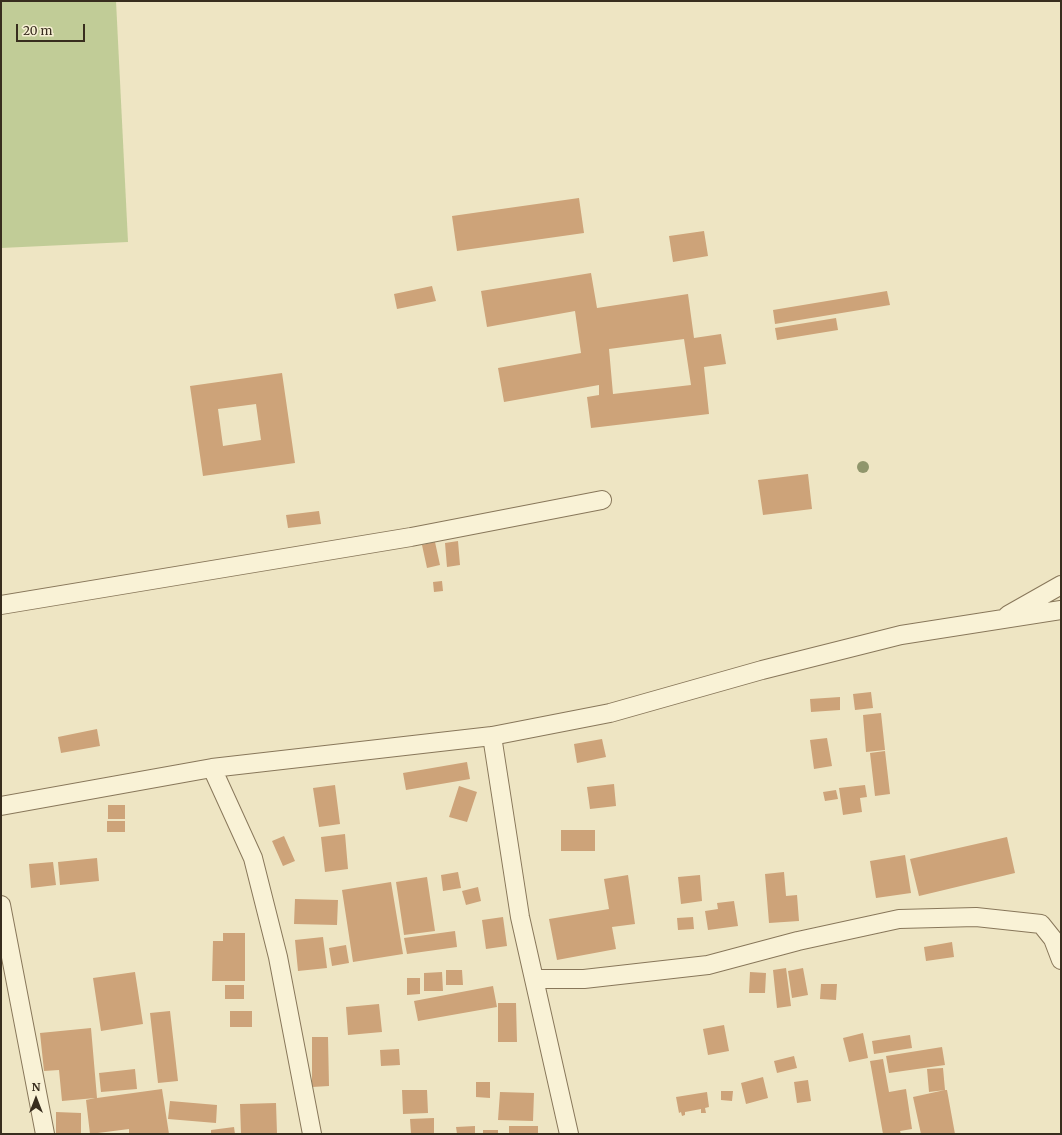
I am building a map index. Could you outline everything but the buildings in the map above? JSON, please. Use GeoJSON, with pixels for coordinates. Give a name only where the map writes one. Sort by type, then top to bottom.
{"type":"FeatureCollection","features":[{"type":"Feature","properties":{"kind":"street"},"geometry":{"type":"LineString","coordinates":[[1,605],[411,537],[602,500]]}},
{"type":"Feature","properties":{"kind":"street"},"geometry":{"type":"LineString","coordinates":[[996,621],[1061,585]]}},
{"type":"Feature","properties":{"kind":"street"},"geometry":{"type":"LineString","coordinates":[[1,806],[212,768],[492,736],[610,713],[762,670],[901,635],[1061,610]]}},
{"type":"Feature","properties":{"kind":"street"},"geometry":{"type":"LineString","coordinates":[[492,736],[520,917],[569,1134]]}},
{"type":"Feature","properties":{"kind":"street"},"geometry":{"type":"LineString","coordinates":[[212,768],[253,858],[278,957],[312,1134]]}},
{"type":"Feature","properties":{"kind":"street"},"geometry":{"type":"LineString","coordinates":[[1,905],[45,1134]]}},
{"type":"Feature","properties":{"kind":"street"},"geometry":{"type":"LineString","coordinates":[[534,979],[584,979],[708,965],[819,936],[899,919],[976,917],[1041,924],[1053,939],[1061,960]]}},
{"type":"Feature","properties":{"kind":"green space"},"geometry":{"type":"Polygon","coordinates":[[[1,1],[116,1],[128,242],[1,248],[1,1]]]}}]}
